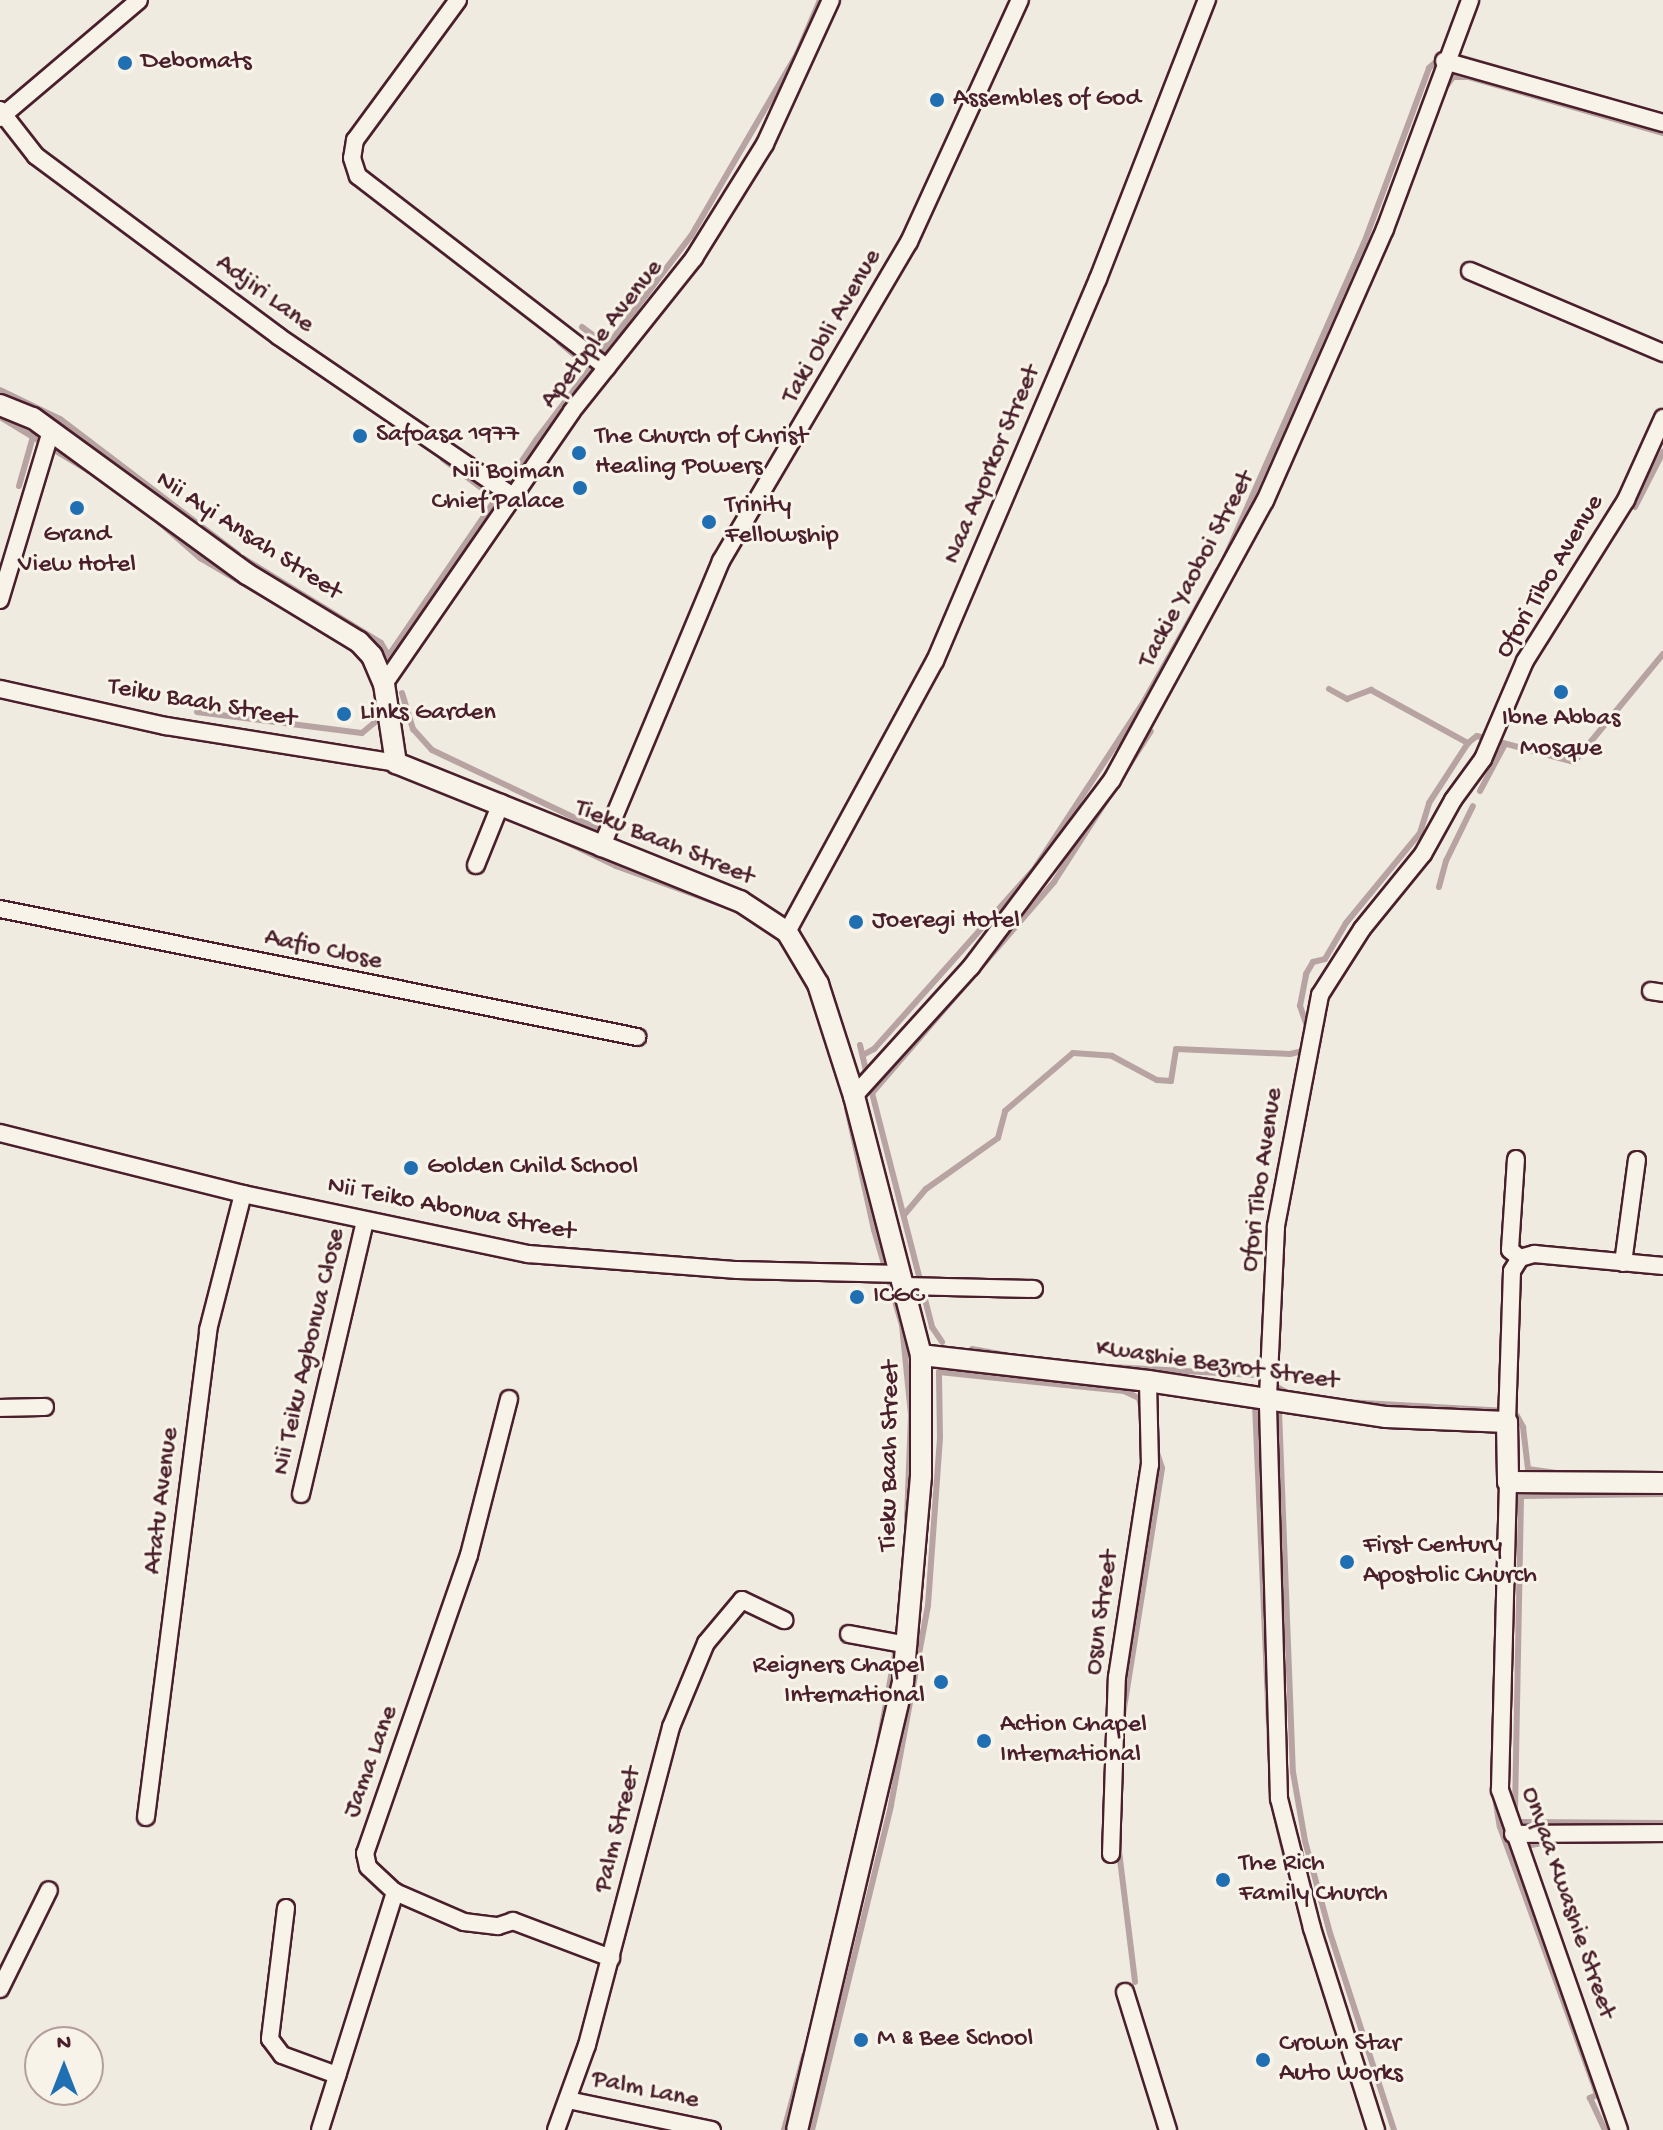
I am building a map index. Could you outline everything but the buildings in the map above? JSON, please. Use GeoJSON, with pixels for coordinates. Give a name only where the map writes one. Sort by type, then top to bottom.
{"type":"FeatureCollection","features":[{"type":"Feature","properties":{"kind":"street"},"geometry":{"type":"LineString","coordinates":[[1,115],[139,0]]}},
{"type":"Feature","properties":{"kind":"street"},"geometry":{"type":"LineString","coordinates":[[458,0],[355,140],[352,158],[358,176],[607,368]]}},
{"type":"Feature","properties":{"kind":"street","name":"Apetuple Avenue"},"geometry":{"type":"LineString","coordinates":[[384,684],[511,495],[694,258],[765,144],[831,0]]}},
{"type":"Feature","properties":{"kind":"street","name":"Taki Obli Avenue"},"geometry":{"type":"LineString","coordinates":[[601,848],[721,561],[909,242],[1020,0]]}},
{"type":"Feature","properties":{"kind":"street","name":"Naa Ayorkor Street"},"geometry":{"type":"LineString","coordinates":[[787,932],[935,661],[1098,279],[1207,0]]}},
{"type":"Feature","properties":{"kind":"street","name":"Tackie Yaoboi Street"},"geometry":{"type":"LineString","coordinates":[[854,1096],[971,967],[1112,780],[1271,487],[1385,229],[1444,61],[1470,0]]}},
{"type":"Feature","properties":{"kind":"street"},"geometry":{"type":"LineString","coordinates":[[1444,61],[1663,123]]}},
{"type":"Feature","properties":{"kind":"street","name":"Adjiri Lane"},"geometry":{"type":"LineString","coordinates":[[1,115],[36,156],[278,336],[511,495]]}},
{"type":"Feature","properties":{"kind":"street"},"geometry":{"type":"LineString","coordinates":[[1470,271],[1663,353]]}},
{"type":"Feature","properties":{"kind":"street","name":"Nii Ayi Ansah Street"},"geometry":{"type":"LineString","coordinates":[[0,405],[51,431],[247,574],[359,642],[372,656],[384,684],[396,763]]}},
{"type":"Feature","properties":{"kind":"street","name":"Ofori Tibo Avenue"},"geometry":{"type":"LineString","coordinates":[[1376,2130],[1312,1928],[1279,1799],[1268,1397],[1276,1226],[1320,995],[1333,973],[1423,854],[1487,750],[1525,661],[1626,500],[1663,418]]}},
{"type":"Feature","properties":{"kind":"street"},"geometry":{"type":"LineString","coordinates":[[0,600],[51,431]]}},
{"type":"Feature","properties":{"kind":"street","name":"Teiku Baah Street"},"geometry":{"type":"LineString","coordinates":[[0,689],[166,726],[396,763]]}},
{"type":"Feature","properties":{"kind":"street","name":"Tieku Baah Street"},"geometry":{"type":"LineString","coordinates":[[396,763],[501,803],[601,848],[740,901],[787,932],[818,984],[854,1096],[921,1355],[921,1476],[908,1645],[797,2130]]}},
{"type":"Feature","properties":{"kind":"street"},"geometry":{"type":"LineString","coordinates":[[476,865],[501,803]]}},
{"type":"Feature","properties":{"kind":"street","name":"Aafio Close"},"geometry":{"type":"LineString","coordinates":[[0,909],[637,1037]]}},
{"type":"Feature","properties":{"kind":"street","name":"Nii Teiko Abonua Street"},"geometry":{"type":"LineString","coordinates":[[0,1133],[243,1194],[528,1254],[1034,1289]]}},
{"type":"Feature","properties":{"kind":"street"},"geometry":{"type":"LineString","coordinates":[[1516,1159],[1510,1250],[1520,1258],[1534,1254],[1663,1266]]}},
{"type":"Feature","properties":{"kind":"street"},"geometry":{"type":"LineString","coordinates":[[1623,1263],[1637,1160]]}},
{"type":"Feature","properties":{"kind":"street","name":"Atatu Avenue"},"geometry":{"type":"LineString","coordinates":[[146,1817],[208,1330],[243,1194]]}},
{"type":"Feature","properties":{"kind":"street","name":"Nii Teiku Agbonua Close"},"geometry":{"type":"LineString","coordinates":[[301,1494],[365,1221]]}},
{"type":"Feature","properties":{"kind":"street","name":"Onyaa Kwashie Street"},"geometry":{"type":"LineString","coordinates":[[1520,1258],[1512,1271],[1498,1743],[1500,1790],[1619,2130]]}},
{"type":"Feature","properties":{"kind":"street","name":"Kwashie Bezrot Street"},"geometry":{"type":"LineString","coordinates":[[921,1355],[1268,1397],[1386,1417],[1507,1422]]}},
{"type":"Feature","properties":{"kind":"street","name":"Osun Street"},"geometry":{"type":"LineString","coordinates":[[1111,1854],[1117,1677],[1150,1465],[1148,1381]]}},
{"type":"Feature","properties":{"kind":"street","name":"Jama Lane"},"geometry":{"type":"LineString","coordinates":[[395,1892],[368,1867],[365,1853],[469,1555],[509,1399]]}},
{"type":"Feature","properties":{"kind":"street"},"geometry":{"type":"LineString","coordinates":[[0,1408],[45,1407]]}},
{"type":"Feature","properties":{"kind":"street"},"geometry":{"type":"LineString","coordinates":[[1508,1482],[1663,1483]]}},
{"type":"Feature","properties":{"kind":"street","name":"Palm Street"},"geometry":{"type":"LineString","coordinates":[[556,2130],[611,1958],[671,1727],[706,1643],[742,1600],[784,1620]]}},
{"type":"Feature","properties":{"kind":"street"},"geometry":{"type":"LineString","coordinates":[[849,1634],[908,1645]]}},
{"type":"Feature","properties":{"kind":"street"},"geometry":{"type":"LineString","coordinates":[[1513,1834],[1663,1833]]}},
{"type":"Feature","properties":{"kind":"street"},"geometry":{"type":"LineString","coordinates":[[0,1989],[49,1890]]}},
{"type":"Feature","properties":{"kind":"street"},"geometry":{"type":"LineString","coordinates":[[320,2130],[395,1892],[464,1922],[498,1926],[513,1921],[611,1958]]}},
{"type":"Feature","properties":{"kind":"street"},"geometry":{"type":"LineString","coordinates":[[286,1908],[270,2039],[282,2055],[337,2075]]}},
{"type":"Feature","properties":{"kind":"street"},"geometry":{"type":"LineString","coordinates":[[1125,1992],[1168,2130]]}},
{"type":"Feature","properties":{"kind":"street","name":"Palm Lane"},"geometry":{"type":"LineString","coordinates":[[568,2100],[712,2130]]}},
{"type":"Feature","properties":{"kind":"waterway"},"geometry":{"type":"LineString","coordinates":[[389,655],[536,440],[691,236],[797,54],[820,0]]}},
{"type":"Feature","properties":{"kind":"waterway"},"geometry":{"type":"LineString","coordinates":[[1459,57],[1610,100]]}},
{"type":"Feature","properties":{"kind":"waterway"},"geometry":{"type":"LineString","coordinates":[[1224,560],[1364,243],[1429,68],[1440,58]]}},
{"type":"Feature","properties":{"kind":"waterway"},"geometry":{"type":"LineString","coordinates":[[1445,88],[1453,77],[1469,77],[1663,133]]}},
{"type":"Feature","properties":{"kind":"waterway"},"geometry":{"type":"LineString","coordinates":[[582,327],[607,346]]}},
{"type":"Feature","properties":{"kind":"waterway"},"geometry":{"type":"LineString","coordinates":[[1607,338],[1622,344]]}},
{"type":"Feature","properties":{"kind":"waterway"},"geometry":{"type":"LineString","coordinates":[[559,342],[589,367]]}},
{"type":"Feature","properties":{"kind":"waterway"},"geometry":{"type":"LineString","coordinates":[[0,390],[60,419],[238,554]]}},
{"type":"Feature","properties":{"kind":"waterway"},"geometry":{"type":"LineString","coordinates":[[0,417],[89,471]]}},
{"type":"Feature","properties":{"kind":"waterway"},"geometry":{"type":"LineString","coordinates":[[19,486],[34,433]]}},
{"type":"Feature","properties":{"kind":"waterway"},"geometry":{"type":"LineString","coordinates":[[1635,507],[1663,452]]}},
{"type":"Feature","properties":{"kind":"waterway"},"geometry":{"type":"LineString","coordinates":[[443,459],[495,498]]}},
{"type":"Feature","properties":{"kind":"waterway"},"geometry":{"type":"LineString","coordinates":[[150,514],[200,558],[278,604]]}},
{"type":"Feature","properties":{"kind":"waterway"},"geometry":{"type":"LineString","coordinates":[[243,558],[381,643],[390,658]]}},
{"type":"Feature","properties":{"kind":"waterway"},"geometry":{"type":"LineString","coordinates":[[863,1055],[874,1049],[1035,868],[1143,703],[1218,570]]}},
{"type":"Feature","properties":{"kind":"waterway"},"geometry":{"type":"LineString","coordinates":[[1309,1032],[1300,1006],[1306,974],[1313,962],[1325,959],[1346,923],[1420,833],[1429,803],[1468,743],[1477,736],[1574,762],[1663,654]]}},
{"type":"Feature","properties":{"kind":"waterway"},"geometry":{"type":"LineString","coordinates":[[1329,689],[1347,699],[1371,690],[1468,743]]}},
{"type":"Feature","properties":{"kind":"waterway"},"geometry":{"type":"LineString","coordinates":[[402,693],[413,729],[432,750],[598,829]]}},
{"type":"Feature","properties":{"kind":"waterway"},"geometry":{"type":"LineString","coordinates":[[197,712],[362,733],[374,723],[377,700]]}},
{"type":"Feature","properties":{"kind":"waterway"},"geometry":{"type":"LineString","coordinates":[[872,1093],[1054,882],[1151,731]]}},
{"type":"Feature","properties":{"kind":"waterway"},"geometry":{"type":"LineString","coordinates":[[1480,791],[1504,746]]}},
{"type":"Feature","properties":{"kind":"waterway"},"geometry":{"type":"LineString","coordinates":[[1439,887],[1446,861],[1473,806]]}},
{"type":"Feature","properties":{"kind":"waterway"},"geometry":{"type":"LineString","coordinates":[[564,841],[616,866],[732,908]]}},
{"type":"Feature","properties":{"kind":"waterway"},"geometry":{"type":"LineString","coordinates":[[860,1045],[867,1075]]}},
{"type":"Feature","properties":{"kind":"waterway"},"geometry":{"type":"LineString","coordinates":[[904,1215],[926,1189],[998,1138],[1005,1111],[1073,1053],[1112,1056],[1157,1080],[1171,1081],[1176,1049],[1290,1054],[1307,1050]]}},
{"type":"Feature","properties":{"kind":"waterway"},"geometry":{"type":"LineString","coordinates":[[871,1089],[932,1327],[942,1342]]}},
{"type":"Feature","properties":{"kind":"waterway"},"geometry":{"type":"LineString","coordinates":[[847,1108],[874,1230],[902,1325],[911,1415],[907,1520]]}},
{"type":"Feature","properties":{"kind":"waterway"},"geometry":{"type":"LineString","coordinates":[[972,1349],[1005,1355]]}},
{"type":"Feature","properties":{"kind":"waterway"},"geometry":{"type":"LineString","coordinates":[[1112,1367],[1256,1375],[1291,1395]]}},
{"type":"Feature","properties":{"kind":"waterway"},"geometry":{"type":"LineString","coordinates":[[812,2130],[891,1805],[928,1605],[940,1438],[939,1372],[1124,1391],[1139,1398],[1142,1410]]}},
{"type":"Feature","properties":{"kind":"waterway"},"geometry":{"type":"LineString","coordinates":[[1345,1402],[1507,1411],[1517,1416],[1523,1427],[1528,1469],[1555,1473]]}},
{"type":"Feature","properties":{"kind":"waterway"},"geometry":{"type":"LineString","coordinates":[[1255,1405],[1272,1793]]}},
{"type":"Feature","properties":{"kind":"waterway"},"geometry":{"type":"LineString","coordinates":[[1279,1410],[1293,1772],[1305,1841],[1330,1933],[1394,2130]]}},
{"type":"Feature","properties":{"kind":"waterway"},"geometry":{"type":"LineString","coordinates":[[1122,1721],[1162,1468],[1156,1449]]}},
{"type":"Feature","properties":{"kind":"waterway"},"geometry":{"type":"LineString","coordinates":[[1515,1810],[1521,1496],[1663,1494]]}},
{"type":"Feature","properties":{"kind":"waterway"},"geometry":{"type":"LineString","coordinates":[[879,1742],[897,1643]]}},
{"type":"Feature","properties":{"kind":"waterway"},"geometry":{"type":"LineString","coordinates":[[1495,1797],[1500,1827],[1593,2082],[1597,2095],[1590,2098],[1605,2130]]}},
{"type":"Feature","properties":{"kind":"waterway"},"geometry":{"type":"LineString","coordinates":[[1274,1808],[1285,1855]]}},
{"type":"Feature","properties":{"kind":"waterway"},"geometry":{"type":"LineString","coordinates":[[1518,1822],[1663,1823]]}},
{"type":"Feature","properties":{"kind":"waterway"},"geometry":{"type":"LineString","coordinates":[[1526,1846],[1552,1841]]}},
{"type":"Feature","properties":{"kind":"waterway"},"geometry":{"type":"LineString","coordinates":[[1118,1843],[1135,1982]]}},
{"type":"Feature","properties":{"kind":"waterway"},"geometry":{"type":"LineString","coordinates":[[784,2130],[804,2056]]}},
{"type":"Feature","properties":{"kind":"place","name":"Debomats"},"geometry":{"type":"Point","coordinates":[125,63]}},
{"type":"Feature","properties":{"kind":"place","name":"Assembles of God"},"geometry":{"type":"Point","coordinates":[937,100]}},
{"type":"Feature","properties":{"kind":"place","name":"Safoasa 1977"},"geometry":{"type":"Point","coordinates":[360,436]}},
{"type":"Feature","properties":{"kind":"place","name":"The Church of Christ Healing Powers"},"geometry":{"type":"Point","coordinates":[579,453]}},
{"type":"Feature","properties":{"kind":"place","name":"Nii Boiman Chief Palace"},"geometry":{"type":"Point","coordinates":[580,488]}},
{"type":"Feature","properties":{"kind":"place","name":"Grand View Hotel"},"geometry":{"type":"Point","coordinates":[77,508]}},
{"type":"Feature","properties":{"kind":"place","name":"Trinity Fellowship"},"geometry":{"type":"Point","coordinates":[709,522]}},
{"type":"Feature","properties":{"kind":"place","name":"Ibne Abbas Mosque"},"geometry":{"type":"Point","coordinates":[1561,692]}},
{"type":"Feature","properties":{"kind":"place","name":"Links Garden"},"geometry":{"type":"Point","coordinates":[344,714]}},
{"type":"Feature","properties":{"kind":"place","name":"Joeregi Hotel"},"geometry":{"type":"Point","coordinates":[856,922]}},
{"type":"Feature","properties":{"kind":"place","name":"Golden Child School"},"geometry":{"type":"Point","coordinates":[411,1168]}},
{"type":"Feature","properties":{"kind":"place","name":"ICGC"},"geometry":{"type":"Point","coordinates":[857,1297]}},
{"type":"Feature","properties":{"kind":"place","name":"First Century Apostolic Church"},"geometry":{"type":"Point","coordinates":[1347,1562]}},
{"type":"Feature","properties":{"kind":"place","name":"Reigners Chapel International"},"geometry":{"type":"Point","coordinates":[941,1682]}},
{"type":"Feature","properties":{"kind":"place","name":"Action Chapel International"},"geometry":{"type":"Point","coordinates":[984,1741]}},
{"type":"Feature","properties":{"kind":"place","name":"The Rich Family Church"},"geometry":{"type":"Point","coordinates":[1223,1880]}},
{"type":"Feature","properties":{"kind":"place","name":"M & Bee School"},"geometry":{"type":"Point","coordinates":[861,2040]}},
{"type":"Feature","properties":{"kind":"place","name":"Crown Star Auto Works"},"geometry":{"type":"Point","coordinates":[1263,2060]}}]}
